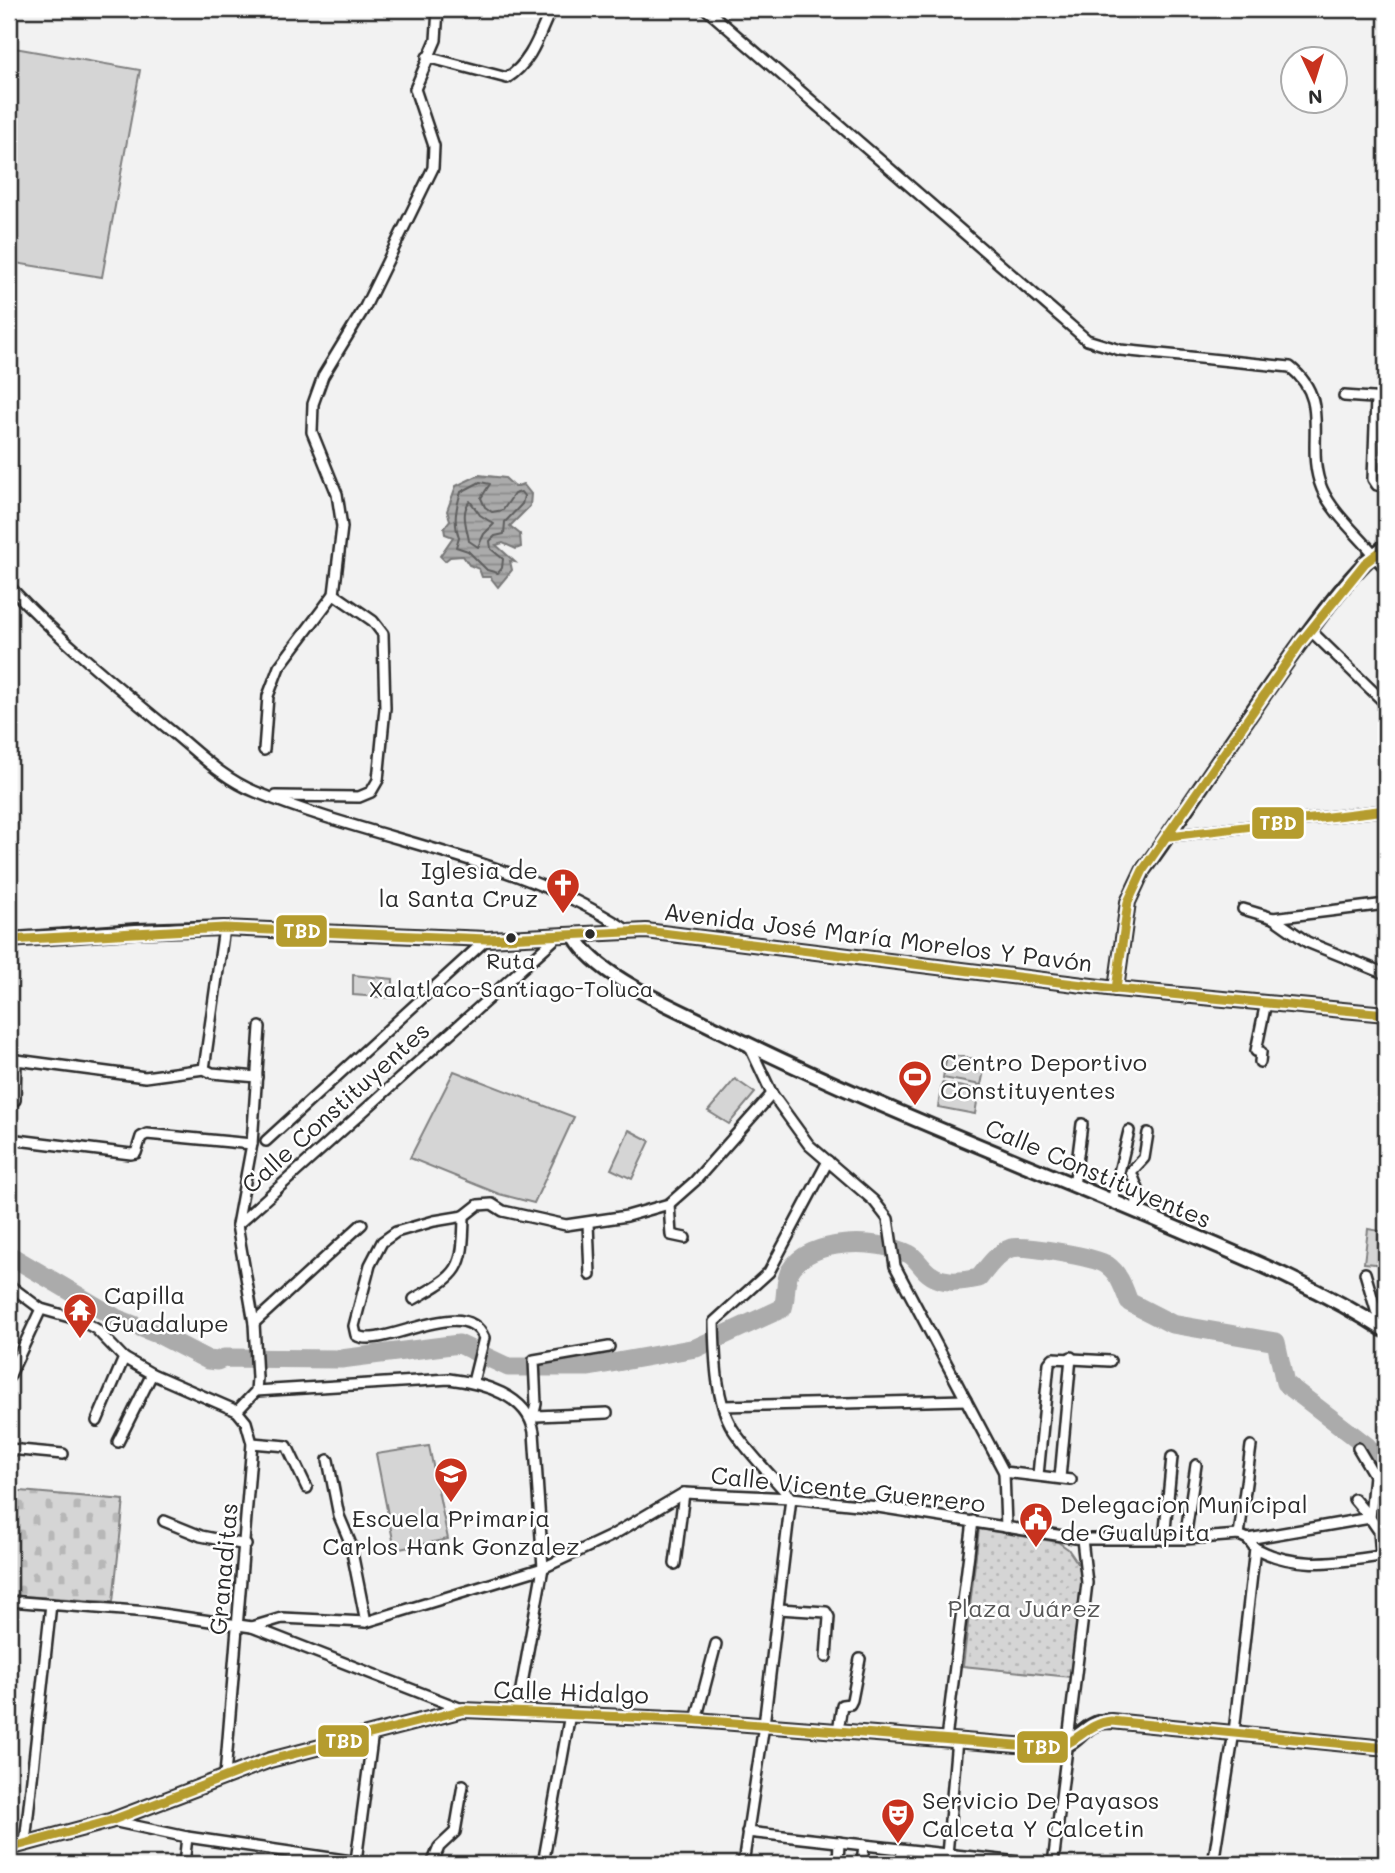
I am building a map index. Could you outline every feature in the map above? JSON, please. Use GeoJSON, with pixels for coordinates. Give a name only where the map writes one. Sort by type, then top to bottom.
{"type":"FeatureCollection","features":[{"type":"Feature","properties":{"kind":"main road"},"geometry":{"type":"LineString","coordinates":[[1116,989],[1128,902],[1143,870],[1170,836],[1310,630],[1373,553],[1386,547]]}},
{"type":"Feature","properties":{"kind":"main road"},"geometry":{"type":"LineString","coordinates":[[1373,553],[1386,566]]}},
{"type":"Feature","properties":{"kind":"main road","name":"Avenida José María Morelos Y Pavón"},"geometry":{"type":"LineString","coordinates":[[9,940],[136,930],[224,928],[487,939],[575,937],[627,930],[685,934],[1116,989],[1386,1014]]}},
{"type":"Feature","properties":{"kind":"main road","name":"Calle Constituyentes"},"geometry":{"type":"LineString","coordinates":[[575,937],[583,952],[595,962],[664,1002],[749,1045],[920,1122],[1268,1268],[1384,1329]]}},
{"type":"Feature","properties":{"kind":"main road","name":"Calle Hidalgo"},"geometry":{"type":"LineString","coordinates":[[9,1848],[110,1821],[225,1776],[373,1732],[463,1710],[696,1720],[1056,1748],[1066,1745]]}},
{"type":"Feature","properties":{"kind":"main road"},"geometry":{"type":"LineString","coordinates":[[1066,1745],[1086,1727],[1100,1721],[1386,1748]]}},
{"type":"Feature","properties":{"kind":"street"},"geometry":{"type":"LineString","coordinates":[[264,750],[268,696],[279,667],[334,594],[342,527],[337,494],[312,432],[313,404],[323,376],[365,307],[433,168],[434,146],[415,89],[436,40],[438,9]]}},
{"type":"Feature","properties":{"kind":"street"},"geometry":{"type":"LineString","coordinates":[[427,57],[506,78],[520,69],[529,58],[551,9]]}},
{"type":"Feature","properties":{"kind":"street"},"geometry":{"type":"LineString","coordinates":[[706,9],[1087,340],[1120,350],[1290,368],[1306,380],[1314,399],[1316,460],[1322,489],[1373,553]]}},
{"type":"Feature","properties":{"kind":"street"},"geometry":{"type":"LineString","coordinates":[[1344,396],[1381,399],[1373,480],[1377,485],[1386,487]]}},
{"type":"Feature","properties":{"kind":"street"},"geometry":{"type":"LineString","coordinates":[[9,586],[127,695],[229,779],[265,795],[570,896],[627,930]]}},
{"type":"Feature","properties":{"kind":"street"},"geometry":{"type":"LineString","coordinates":[[265,795],[359,797],[371,792],[378,780],[385,708],[383,634],[373,621],[334,594]]}},
{"type":"Feature","properties":{"kind":"street"},"geometry":{"type":"LineString","coordinates":[[1310,630],[1386,704]]}},
{"type":"Feature","properties":{"kind":"street"},"geometry":{"type":"LineString","coordinates":[[1170,836],[1386,810]]}},
{"type":"Feature","properties":{"kind":"street"},"geometry":{"type":"LineString","coordinates":[[1273,918],[1386,904]]}},
{"type":"Feature","properties":{"kind":"street"},"geometry":{"type":"LineString","coordinates":[[1243,909],[1273,918],[1300,939],[1386,974]]}},
{"type":"Feature","properties":{"kind":"street"},"geometry":{"type":"LineString","coordinates":[[204,1069],[224,928]]}},
{"type":"Feature","properties":{"kind":"street","name":"Calle Constituyentes"},"geometry":{"type":"LineString","coordinates":[[237,1225],[557,937]]}},
{"type":"Feature","properties":{"kind":"street"},"geometry":{"type":"LineString","coordinates":[[266,1141],[487,939]]}},
{"type":"Feature","properties":{"kind":"street"},"geometry":{"type":"LineString","coordinates":[[1260,1062],[1261,1052],[1256,1051],[1266,1002]]}},
{"type":"Feature","properties":{"kind":"street"},"geometry":{"type":"LineString","coordinates":[[9,1286],[41,1309],[80,1320],[96,1329],[124,1358],[152,1374],[237,1411],[256,1391],[257,1378],[254,1323],[237,1225],[252,1144],[260,1027]]}},
{"type":"Feature","properties":{"kind":"street"},"geometry":{"type":"LineString","coordinates":[[749,1045],[772,1094],[809,1145],[874,1201],[889,1225],[895,1266],[1004,1472],[1006,1527]]}},
{"type":"Feature","properties":{"kind":"street"},"geometry":{"type":"LineString","coordinates":[[9,1099],[15,1100],[13,1060],[145,1077],[204,1069],[212,1073],[257,1077]]}},
{"type":"Feature","properties":{"kind":"street"},"geometry":{"type":"LineString","coordinates":[[473,1382],[483,1343],[482,1333],[477,1328],[448,1321],[406,1328],[374,1339],[359,1338],[355,1332],[369,1265],[382,1242],[396,1232],[433,1221],[464,1216],[474,1207],[492,1204],[503,1210],[550,1221],[588,1223],[669,1204],[695,1181],[772,1094]]}},
{"type":"Feature","properties":{"kind":"street"},"geometry":{"type":"LineString","coordinates":[[1074,1186],[1082,1124]]}},
{"type":"Feature","properties":{"kind":"street"},"geometry":{"type":"LineString","coordinates":[[1112,1201],[1129,1131]]}},
{"type":"Feature","properties":{"kind":"street"},"geometry":{"type":"LineString","coordinates":[[1136,1211],[1138,1189],[1131,1172],[1144,1158],[1148,1133]]}},
{"type":"Feature","properties":{"kind":"street"},"geometry":{"type":"LineString","coordinates":[[9,1139],[131,1154],[136,1153],[141,1137],[147,1134],[252,1144]]}},
{"type":"Feature","properties":{"kind":"street"},"geometry":{"type":"LineString","coordinates":[[743,1864],[765,1725],[792,1498],[732,1428],[723,1406],[714,1322],[769,1272],[828,1161]]}},
{"type":"Feature","properties":{"kind":"street"},"geometry":{"type":"LineString","coordinates":[[669,1204],[671,1235],[685,1238]]}},
{"type":"Feature","properties":{"kind":"street"},"geometry":{"type":"LineString","coordinates":[[414,1299],[449,1279],[456,1271],[463,1247],[464,1216]]}},
{"type":"Feature","properties":{"kind":"street"},"geometry":{"type":"LineString","coordinates":[[588,1223],[590,1275]]}},
{"type":"Feature","properties":{"kind":"street"},"geometry":{"type":"LineString","coordinates":[[254,1323],[362,1224]]}},
{"type":"Feature","properties":{"kind":"street"},"geometry":{"type":"LineString","coordinates":[[1366,1273],[1384,1329]]}},
{"type":"Feature","properties":{"kind":"street"},"geometry":{"type":"LineString","coordinates":[[9,1377],[41,1309]]}},
{"type":"Feature","properties":{"kind":"street"},"geometry":{"type":"LineString","coordinates":[[517,1711],[543,1568],[534,1419],[534,1360],[609,1347]]}},
{"type":"Feature","properties":{"kind":"street"},"geometry":{"type":"LineString","coordinates":[[1060,1478],[1070,1357]]}},
{"type":"Feature","properties":{"kind":"street"},"geometry":{"type":"LineString","coordinates":[[1038,1475],[1049,1363],[1053,1358],[1070,1357],[1110,1361]]}},
{"type":"Feature","properties":{"kind":"street"},"geometry":{"type":"LineString","coordinates":[[97,1421],[124,1358]]}},
{"type":"Feature","properties":{"kind":"street"},"geometry":{"type":"LineString","coordinates":[[118,1441],[152,1374]]}},
{"type":"Feature","properties":{"kind":"street"},"geometry":{"type":"LineString","coordinates":[[256,1391],[415,1380],[473,1382],[496,1390],[522,1407],[534,1419],[607,1413]]}},
{"type":"Feature","properties":{"kind":"street"},"geometry":{"type":"LineString","coordinates":[[723,1406],[966,1400]]}},
{"type":"Feature","properties":{"kind":"street","name":"Granaditas"},"geometry":{"type":"LineString","coordinates":[[225,1776],[246,1545],[252,1443],[246,1422],[237,1411]]}},
{"type":"Feature","properties":{"kind":"street"},"geometry":{"type":"LineString","coordinates":[[252,1443],[286,1446],[307,1489]]}},
{"type":"Feature","properties":{"kind":"street"},"geometry":{"type":"LineString","coordinates":[[1251,1447],[1243,1537],[1271,1557],[1301,1563],[1383,1559],[1378,1531],[1354,1499]]}},
{"type":"Feature","properties":{"kind":"street"},"geometry":{"type":"LineString","coordinates":[[1358,1448],[1374,1475],[1370,1518]]}},
{"type":"Feature","properties":{"kind":"street"},"geometry":{"type":"LineString","coordinates":[[9,1450],[63,1454]]}},
{"type":"Feature","properties":{"kind":"street"},"geometry":{"type":"LineString","coordinates":[[1164,1540],[1172,1457]]}},
{"type":"Feature","properties":{"kind":"street"},"geometry":{"type":"LineString","coordinates":[[328,1460],[366,1622]]}},
{"type":"Feature","properties":{"kind":"street"},"geometry":{"type":"LineString","coordinates":[[1185,1539],[1196,1465]]}},
{"type":"Feature","properties":{"kind":"street"},"geometry":{"type":"LineString","coordinates":[[1004,1472],[1071,1480]]}},
{"type":"Feature","properties":{"kind":"street"},"geometry":{"type":"LineString","coordinates":[[675,1564],[684,1493]]}},
{"type":"Feature","properties":{"kind":"street","name":"Calle Vicente Guerrero"},"geometry":{"type":"LineString","coordinates":[[252,1627],[282,1618],[366,1622],[543,1568],[611,1536],[684,1493],[792,1498],[973,1521],[1082,1539],[1243,1537],[1370,1518]]}},
{"type":"Feature","properties":{"kind":"street"},"geometry":{"type":"LineString","coordinates":[[164,1521],[201,1536],[246,1545]]}},
{"type":"Feature","properties":{"kind":"street"},"geometry":{"type":"LineString","coordinates":[[947,1856],[952,1739],[973,1521]]}},
{"type":"Feature","properties":{"kind":"street"},"geometry":{"type":"LineString","coordinates":[[1053,1864],[1087,1583],[1082,1539]]}},
{"type":"Feature","properties":{"kind":"street"},"geometry":{"type":"LineString","coordinates":[[1213,1864],[1234,1732],[1255,1548]]}},
{"type":"Feature","properties":{"kind":"street"},"geometry":{"type":"LineString","coordinates":[[9,1601],[252,1627],[463,1710]]}},
{"type":"Feature","properties":{"kind":"street"},"geometry":{"type":"LineString","coordinates":[[26,1843],[51,1604]]}},
{"type":"Feature","properties":{"kind":"street"},"geometry":{"type":"LineString","coordinates":[[779,1609],[822,1611],[829,1615],[826,1657]]}},
{"type":"Feature","properties":{"kind":"street"},"geometry":{"type":"LineString","coordinates":[[696,1720],[716,1644]]}},
{"type":"Feature","properties":{"kind":"street"},"geometry":{"type":"LineString","coordinates":[[838,1731],[842,1705],[850,1704],[852,1700],[860,1659]]}},
{"type":"Feature","properties":{"kind":"street"},"geometry":{"type":"LineString","coordinates":[[543,1864],[570,1714]]}},
{"type":"Feature","properties":{"kind":"street"},"geometry":{"type":"LineString","coordinates":[[356,1861],[373,1732]]}},
{"type":"Feature","properties":{"kind":"street"},"geometry":{"type":"LineString","coordinates":[[432,1864],[439,1847],[455,1832],[463,1785]]}},
{"type":"Feature","properties":{"kind":"street"},"geometry":{"type":"LineString","coordinates":[[110,1821],[187,1837],[372,1864]]}},
{"type":"Feature","properties":{"kind":"street"},"geometry":{"type":"LineString","coordinates":[[747,1832],[1002,1863],[1036,1864]]}},
{"type":"Feature","properties":{"kind":"street"},"geometry":{"type":"LineString","coordinates":[[184,1864],[187,1837]]}},
{"type":"Feature","properties":{"kind":"street"},"geometry":{"type":"LineString","coordinates":[[838,1864],[839,1842]]}},
{"type":"Feature","properties":{"kind":"street"},"geometry":{"type":"LineString","coordinates":[[862,1864],[864,1845]]}},
{"type":"Feature","properties":{"kind":"street"},"geometry":{"type":"LineString","coordinates":[[901,1864],[902,1850]]}},
{"type":"Feature","properties":{"kind":"green space"},"geometry":{"type":"Polygon","coordinates":[[[9,47],[140,70],[102,277],[9,262],[9,47]]]}},
{"type":"Feature","properties":{"kind":"green space"},"geometry":{"type":"Polygon","coordinates":[[[353,975],[393,979],[393,998],[353,995],[353,975]]]}},
{"type":"Feature","properties":{"kind":"green space"},"geometry":{"type":"Polygon","coordinates":[[[947,1054],[986,1061],[981,1085],[943,1078],[947,1054]]]}},
{"type":"Feature","properties":{"kind":"green space"},"geometry":{"type":"Polygon","coordinates":[[[454,1071],[574,1117],[534,1203],[499,1194],[410,1158],[454,1071]]]}},
{"type":"Feature","properties":{"kind":"green space"},"geometry":{"type":"Polygon","coordinates":[[[735,1079],[755,1093],[729,1124],[708,1111],[735,1079]]]}},
{"type":"Feature","properties":{"kind":"green space"},"geometry":{"type":"Polygon","coordinates":[[[942,1083],[979,1090],[975,1114],[938,1107],[942,1083]]]}},
{"type":"Feature","properties":{"kind":"green space"},"geometry":{"type":"Polygon","coordinates":[[[629,1130],[650,1141],[632,1179],[611,1169],[629,1130]]]}},
{"type":"Feature","properties":{"kind":"green space"},"geometry":{"type":"Polygon","coordinates":[[[1368,1229],[1386,1232],[1386,1265],[1364,1263],[1368,1229]]]}},
{"type":"Feature","properties":{"kind":"green space"},"geometry":{"type":"Polygon","coordinates":[[[429,1446],[448,1539],[395,1550],[376,1454],[429,1446]]]}},
{"type":"Feature","properties":{"kind":"green space"},"geometry":{"type":"Polygon","coordinates":[[[9,1490],[124,1500],[113,1602],[9,1595],[9,1490]]]}},
{"type":"Feature","properties":{"kind":"green space","name":"Plaza Juárez"},"geometry":{"type":"Polygon","coordinates":[[[979,1529],[1058,1542],[1068,1549],[1083,1571],[1070,1677],[963,1666],[979,1529]]]}},
{"type":"Feature","properties":{"kind":"water"},"geometry":{"type":"Polygon","coordinates":[[[479,475],[505,478],[515,487],[523,484],[531,494],[530,506],[510,526],[520,534],[521,547],[516,549],[503,543],[496,545],[515,562],[510,561],[512,570],[498,587],[490,577],[482,577],[479,569],[469,565],[463,556],[450,557],[445,561],[440,556],[453,537],[445,534],[444,528],[450,520],[447,511],[456,486],[479,475]]]}},
{"type":"Feature","properties":{"kind":"waterway"},"geometry":{"type":"LineString","coordinates":[[9,1255],[116,1318],[162,1336],[208,1360],[341,1359],[459,1344],[508,1367],[589,1367],[696,1348],[783,1308],[790,1271],[799,1260],[828,1247],[862,1244],[895,1249],[911,1255],[936,1278],[950,1281],[979,1278],[997,1257],[1011,1248],[1060,1252],[1107,1265],[1118,1277],[1129,1302],[1172,1324],[1276,1342],[1285,1383],[1367,1446],[1386,1472]]}},
{"type":"Feature","properties":{"kind":"transit line","name":"TBD"},"geometry":{"type":"LineString","coordinates":[[1116,989],[1128,902],[1143,870],[1301,642],[1365,563],[1386,547]]}},
{"type":"Feature","properties":{"kind":"transit line","name":"TBD"},"geometry":{"type":"LineString","coordinates":[[1170,836],[1386,810]]}},
{"type":"Feature","properties":{"kind":"transit line","name":"TBD"},"geometry":{"type":"LineString","coordinates":[[9,940],[224,928],[487,939],[646,931],[1116,989],[1386,1014]]}},
{"type":"Feature","properties":{"kind":"transit line","name":"TBD"},"geometry":{"type":"LineString","coordinates":[[9,1848],[110,1821],[270,1760],[463,1710],[696,1720],[1056,1748],[1096,1725],[1111,1721],[1386,1748]]}},
{"type":"Feature","properties":{"kind":"place","name":"Iglesia de la Santa Cruz"},"geometry":{"type":"Point","coordinates":[563,915]}},
{"type":"Feature","properties":{"kind":"place","name":"Ruta Xalatlaco-Santiago-Toluca"},"geometry":{"type":"Point","coordinates":[511,938]}},
{"type":"Feature","properties":{"kind":"place","name":"Centro Deportivo Constituyentes"},"geometry":{"type":"Point","coordinates":[915,1107]}},
{"type":"Feature","properties":{"kind":"place","name":"Capilla Guadalupe"},"geometry":{"type":"Point","coordinates":[80,1340]}},
{"type":"Feature","properties":{"kind":"place","name":"Escuela Primaria Carlos Hank Gonzalez"},"geometry":{"type":"Point","coordinates":[451,1504]}},
{"type":"Feature","properties":{"kind":"place","name":"Delegacion Municipal de Gualupita"},"geometry":{"type":"Point","coordinates":[1036,1549]}},
{"type":"Feature","properties":{"kind":"place","name":"Servicio De Payasos Calceta Y Calcetin"},"geometry":{"type":"Point","coordinates":[898,1845]}}]}
